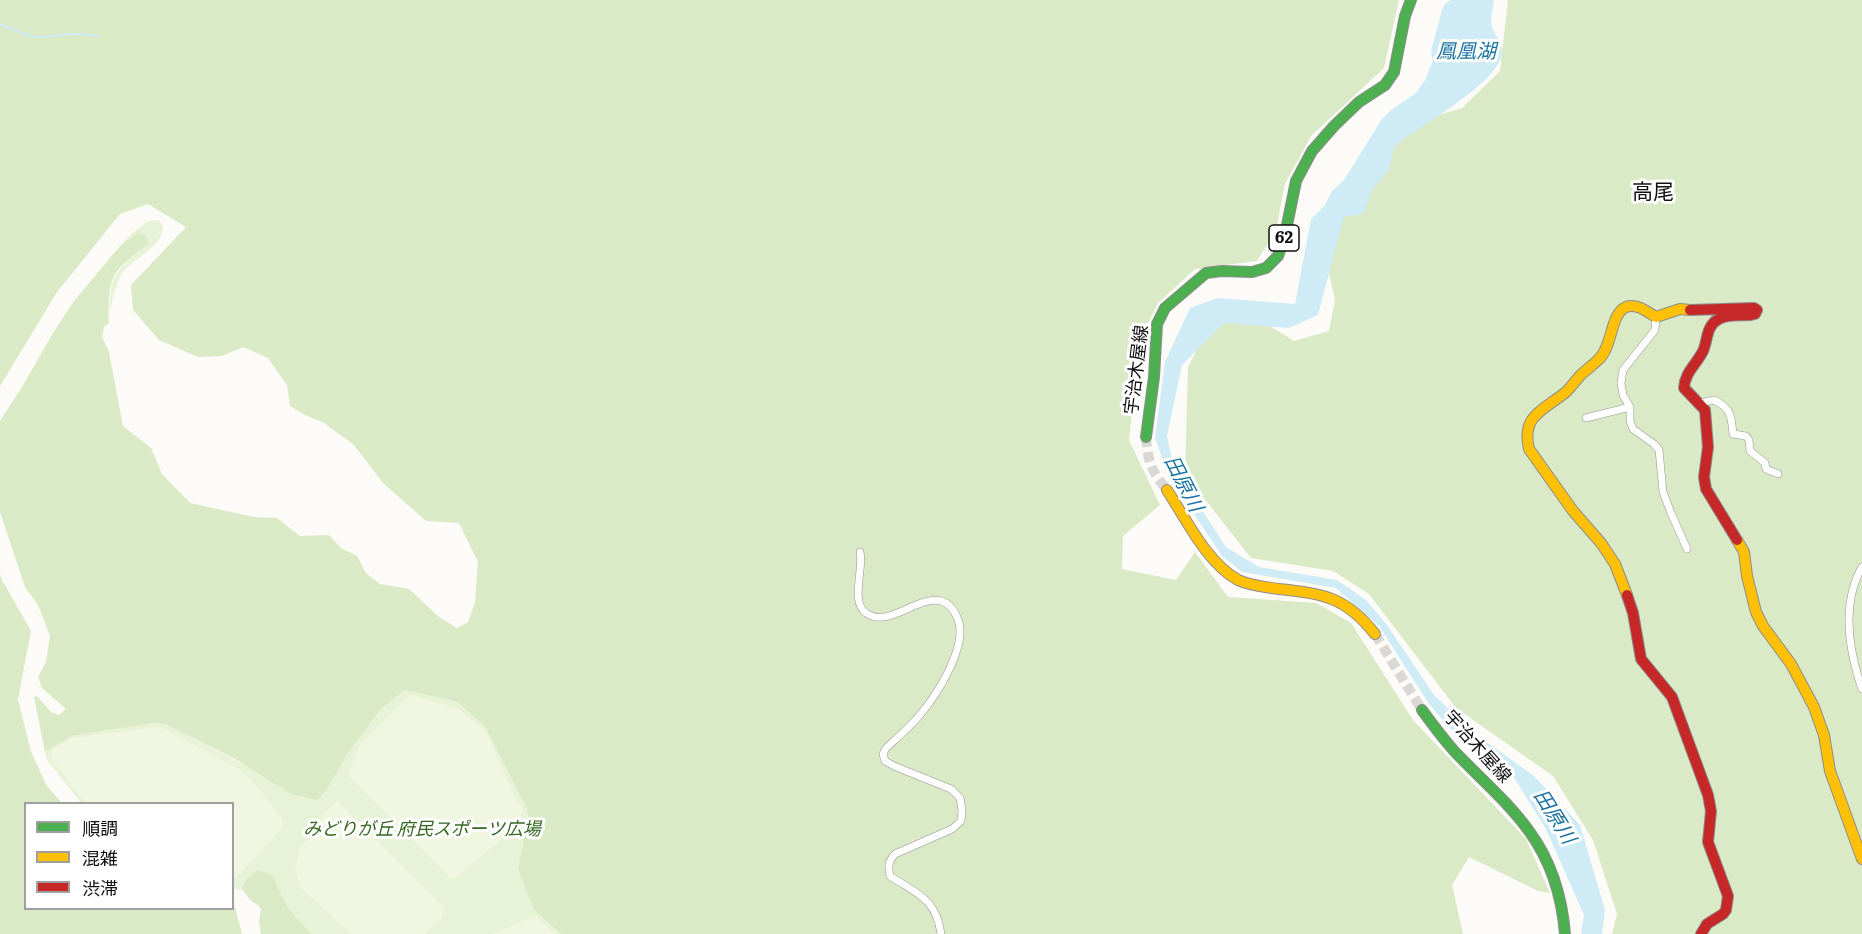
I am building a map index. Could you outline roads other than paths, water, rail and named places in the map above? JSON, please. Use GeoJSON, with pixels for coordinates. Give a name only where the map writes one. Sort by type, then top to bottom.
{"type":"FeatureCollection","features":[{"type":"Feature","properties":{"kind":"street","name":"宇治木屋線"},"geometry":{"type":"LineString","coordinates":[[1146,437],[1154,378],[1157,324],[1165,308],[1206,273],[1252,272],[1266,268],[1278,256],[1285,235],[1296,181],[1312,151],[1334,126],[1359,102],[1385,85],[1394,72],[1411,0]]}},
{"type":"Feature","properties":{"kind":"street"},"geometry":{"type":"LineString","coordinates":[[1656,317],[1640,307],[1633,306],[1623,309],[1619,313],[1607,349],[1566,391],[1534,415],[1526,432],[1526,441],[1528,448],[1573,511],[1601,543],[1615,564],[1633,613],[1641,659],[1672,696],[1699,769],[1711,811],[1708,842],[1710,851],[1728,896],[1726,910],[1707,924],[1701,934]]}},
{"type":"Feature","properties":{"kind":"street"},"geometry":{"type":"LineString","coordinates":[[1656,317],[1680,309],[1699,311],[1754,308],[1756,310],[1755,314],[1749,316],[1722,318],[1712,324],[1707,331],[1701,355],[1684,379],[1684,388],[1705,410],[1708,447],[1704,477],[1706,489],[1744,552],[1756,612],[1763,626],[1791,664],[1814,707],[1824,735],[1830,771],[1862,859]]}},
{"type":"Feature","properties":{"kind":"street"},"geometry":{"type":"LineString","coordinates":[[1656,317],[1655,330],[1623,369],[1621,383],[1623,395],[1630,407],[1630,421],[1633,429],[1659,450],[1663,492],[1688,549]]}},
{"type":"Feature","properties":{"kind":"street"},"geometry":{"type":"LineString","coordinates":[[1700,403],[1714,400],[1722,404],[1730,412],[1733,434],[1746,435],[1750,451],[1765,463],[1766,469],[1778,474]]}},
{"type":"Feature","properties":{"kind":"street"},"geometry":{"type":"LineString","coordinates":[[1586,418],[1630,407]]}},
{"type":"Feature","properties":{"kind":"street"},"geometry":{"type":"LineString","coordinates":[[1167,490],[1217,564],[1234,578],[1249,584],[1315,593],[1335,600],[1361,616],[1375,634]]}},
{"type":"Feature","properties":{"kind":"street"},"geometry":{"type":"LineString","coordinates":[[860,552],[862,561],[857,596],[866,613],[885,617],[930,601],[941,601],[949,605],[961,626],[956,653],[939,687],[920,716],[886,748],[883,754],[885,761],[951,789],[960,798],[961,821],[952,829],[895,854],[889,861],[888,868],[890,876],[923,897],[933,907],[939,917],[941,934]]}},
{"type":"Feature","properties":{"kind":"street"},"geometry":{"type":"LineString","coordinates":[[1862,567],[1851,600],[1850,623],[1851,652],[1862,689]]}},
{"type":"Feature","properties":{"kind":"street","name":"宇治木屋線"},"geometry":{"type":"LineString","coordinates":[[1422,710],[1446,742],[1521,820],[1541,848],[1555,881],[1565,934]]}},
{"type":"Feature","properties":{"kind":"water"},"geometry":{"type":"Polygon","coordinates":[[[1451,0],[1494,0],[1491,24],[1502,50],[1498,65],[1474,90],[1396,145],[1389,170],[1373,188],[1364,213],[1344,216],[1318,315],[1289,328],[1224,323],[1182,365],[1167,436],[1173,465],[1226,547],[1259,567],[1337,580],[1366,600],[1387,625],[1434,695],[1474,733],[1534,776],[1580,825],[1605,910],[1602,934],[1581,934],[1584,915],[1546,829],[1506,765],[1473,747],[1450,728],[1429,704],[1379,626],[1336,588],[1242,572],[1222,556],[1168,475],[1155,438],[1165,362],[1190,308],[1218,298],[1295,304],[1311,219],[1325,205],[1332,191],[1344,180],[1382,119],[1416,93],[1425,80],[1433,61],[1431,51],[1442,10],[1451,0]]]}},
{"type":"Feature","properties":{"kind":"waterway"},"geometry":{"type":"LineString","coordinates":[[0,24],[30,36],[74,34],[98,36]]}},
{"type":"Feature","properties":{"kind":"tunnel"},"geometry":{"type":"LineString","coordinates":[[1146,437],[1151,466],[1167,490]]}},
{"type":"Feature","properties":{"kind":"tunnel"},"geometry":{"type":"LineString","coordinates":[[1375,634],[1422,710]]}},
{"type":"Feature","properties":{"kind":"district","name":"高尾"},"geometry":{"type":"Point","coordinates":[1653,193]}},
{"type":"Feature","properties":{"kind":"water label","name":"鳳凰湖"},"geometry":{"type":"Point","coordinates":[1466,52]}},
{"type":"Feature","properties":{"kind":"water label","name":"田原川"},"geometry":{"type":"Point","coordinates":[1183,484]}},
{"type":"Feature","properties":{"kind":"water label","name":"田原川"},"geometry":{"type":"Point","coordinates":[1554,817]}},
{"type":"Feature","properties":{"kind":"park label","name":"みどりが丘 府民スポーツ広場"},"geometry":{"type":"Point","coordinates":[422,830]}}]}
